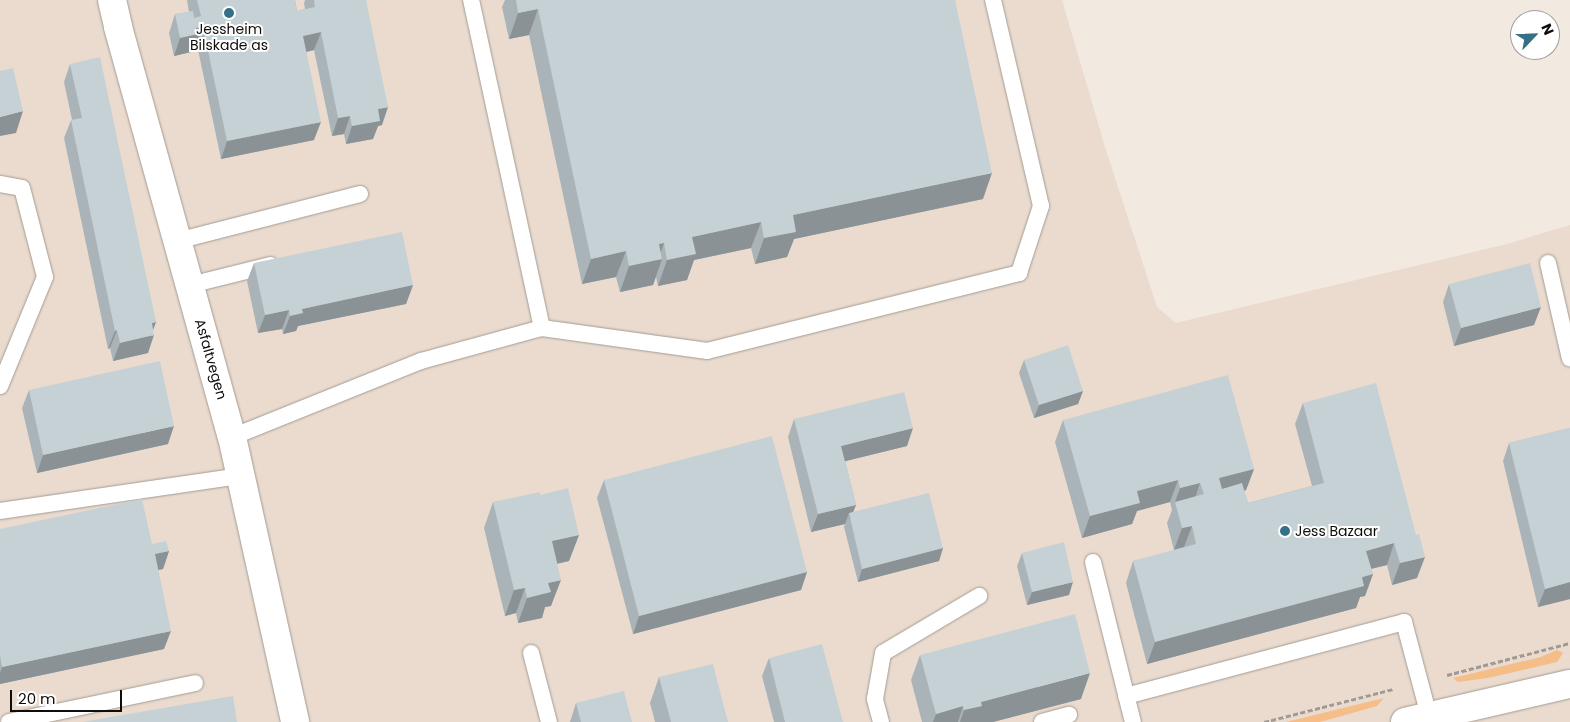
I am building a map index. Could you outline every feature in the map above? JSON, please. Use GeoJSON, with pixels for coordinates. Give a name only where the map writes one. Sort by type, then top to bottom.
{"type":"FeatureCollection","features":[{"type":"Feature","properties":{"kind":"street","name":"Asfaltvegen"},"geometry":{"type":"LineString","coordinates":[[112,0],[242,476],[295,722]]}},
{"type":"Feature","properties":{"kind":"street"},"geometry":{"type":"LineString","coordinates":[[1417,719],[1570,684]]}},
{"type":"Feature","properties":{"kind":"lane"},"geometry":{"type":"LineString","coordinates":[[471,0],[542,328]]}},
{"type":"Feature","properties":{"kind":"lane"},"geometry":{"type":"LineString","coordinates":[[232,437],[421,361],[542,328],[707,351],[1018,273],[1041,206],[993,0]]}},
{"type":"Feature","properties":{"kind":"lane"},"geometry":{"type":"LineString","coordinates":[[0,184],[22,188],[45,277],[0,386]]}},
{"type":"Feature","properties":{"kind":"lane"},"geometry":{"type":"LineString","coordinates":[[177,241],[360,194]]}},
{"type":"Feature","properties":{"kind":"lane"},"geometry":{"type":"LineString","coordinates":[[190,284],[285,262]]}},
{"type":"Feature","properties":{"kind":"lane"},"geometry":{"type":"LineString","coordinates":[[1548,263],[1570,360]]}},
{"type":"Feature","properties":{"kind":"lane"},"geometry":{"type":"LineString","coordinates":[[0,511],[242,476]]}},
{"type":"Feature","properties":{"kind":"lane"},"geometry":{"type":"LineString","coordinates":[[1093,562],[1133,722]]}},
{"type":"Feature","properties":{"kind":"lane"},"geometry":{"type":"LineString","coordinates":[[881,722],[875,699],[883,653],[979,596]]}},
{"type":"Feature","properties":{"kind":"lane"},"geometry":{"type":"LineString","coordinates":[[1126,696],[1404,622],[1417,719]]}},
{"type":"Feature","properties":{"kind":"lane"},"geometry":{"type":"LineString","coordinates":[[531,653],[549,722]]}},
{"type":"Feature","properties":{"kind":"lane"},"geometry":{"type":"LineString","coordinates":[[9,722],[49,718],[196,683]]}},
{"type":"Feature","properties":{"kind":"lane"},"geometry":{"type":"LineString","coordinates":[[1042,722],[1069,715]]}},
{"type":"Feature","properties":{"kind":"shaded area"},"geometry":{"type":"Polygon","coordinates":[[[0,0],[1062,0],[1105,147],[1157,307],[1176,323],[1507,244],[1570,225],[1570,722],[0,722],[0,0]]]}},
{"type":"Feature","properties":{"kind":"shaded area"},"geometry":{"type":"Polygon","coordinates":[[[1557,650],[1563,653],[1557,662],[1488,678],[1458,682],[1453,678],[1541,657],[1557,650]]]}},
{"type":"Feature","properties":{"kind":"shaded area"},"geometry":{"type":"Polygon","coordinates":[[[1384,698],[1377,706],[1320,722],[1286,722],[1384,698]]]}},
{"type":"Feature","properties":{"kind":"building"},"geometry":{"type":"Polygon","coordinates":[[[197,0],[295,0],[297,11],[315,7],[314,0],[366,0],[388,107],[378,109],[380,121],[352,126],[350,116],[338,118],[321,32],[303,36],[321,122],[227,141],[203,27],[196,28],[198,34],[180,38],[175,14],[193,11],[194,18],[201,16],[197,0]]]}},
{"type":"Feature","properties":{"kind":"building"},"geometry":{"type":"Polygon","coordinates":[[[516,0],[955,0],[992,173],[793,215],[796,232],[764,238],[761,222],[692,237],[696,254],[667,260],[664,243],[659,244],[662,259],[629,266],[626,251],[591,259],[538,9],[518,13],[516,0]]]}},
{"type":"Feature","properties":{"kind":"building"},"geometry":{"type":"Polygon","coordinates":[[[100,57],[156,322],[152,323],[154,335],[120,343],[117,330],[115,331],[71,120],[82,118],[70,64],[100,57]]]}},
{"type":"Feature","properties":{"kind":"building"},"geometry":{"type":"Polygon","coordinates":[[[13,68],[23,111],[0,117],[0,71],[13,68]]]}},
{"type":"Feature","properties":{"kind":"building"},"geometry":{"type":"Polygon","coordinates":[[[402,232],[413,285],[302,309],[303,313],[290,316],[289,310],[265,315],[254,263],[402,232]]]}},
{"type":"Feature","properties":{"kind":"building"},"geometry":{"type":"Polygon","coordinates":[[[1530,263],[1541,307],[1461,328],[1449,284],[1530,263]]]}},
{"type":"Feature","properties":{"kind":"building"},"geometry":{"type":"Polygon","coordinates":[[[1068,345],[1083,391],[1039,405],[1024,360],[1068,345]]]}},
{"type":"Feature","properties":{"kind":"building"},"geometry":{"type":"Polygon","coordinates":[[[160,361],[174,426],[43,455],[29,390],[160,361]]]}},
{"type":"Feature","properties":{"kind":"building","name":"Jess Bazaar"},"geometry":{"type":"Polygon","coordinates":[[[1228,375],[1254,469],[1219,478],[1222,489],[1242,483],[1248,503],[1324,483],[1303,403],[1376,383],[1416,535],[1419,534],[1425,557],[1400,563],[1394,543],[1366,551],[1373,574],[1362,577],[1364,586],[1155,642],[1133,561],[1196,544],[1192,526],[1182,528],[1175,502],[1204,494],[1200,483],[1180,488],[1178,480],[1137,491],[1140,503],[1090,516],[1063,420],[1228,375]]]}},
{"type":"Feature","properties":{"kind":"building"},"geometry":{"type":"Polygon","coordinates":[[[904,392],[913,428],[841,446],[856,505],[818,514],[794,419],[904,392]]]}},
{"type":"Feature","properties":{"kind":"building"},"geometry":{"type":"Polygon","coordinates":[[[1570,428],[1570,582],[1545,589],[1509,443],[1570,428]]]}},
{"type":"Feature","properties":{"kind":"building"},"geometry":{"type":"Polygon","coordinates":[[[772,436],[807,572],[639,616],[604,480],[772,436]]]}},
{"type":"Feature","properties":{"kind":"building"},"geometry":{"type":"Polygon","coordinates":[[[568,488],[579,535],[552,541],[561,580],[548,583],[551,592],[527,598],[525,588],[514,590],[493,502],[540,492],[540,495],[568,488]]]}},
{"type":"Feature","properties":{"kind":"building"},"geometry":{"type":"Polygon","coordinates":[[[929,493],[943,548],[862,569],[849,513],[929,493]]]}},
{"type":"Feature","properties":{"kind":"building"},"geometry":{"type":"Polygon","coordinates":[[[142,499],[152,544],[166,541],[169,551],[155,554],[171,631],[2,667],[0,655],[0,529],[142,499]]]}},
{"type":"Feature","properties":{"kind":"building"},"geometry":{"type":"Polygon","coordinates":[[[1064,542],[1073,582],[1032,592],[1022,553],[1064,542]]]}},
{"type":"Feature","properties":{"kind":"building"},"geometry":{"type":"Polygon","coordinates":[[[1075,614],[1090,673],[981,702],[982,706],[964,710],[963,706],[936,714],[920,655],[1075,614]]]}},
{"type":"Feature","properties":{"kind":"building"},"geometry":{"type":"Polygon","coordinates":[[[822,644],[843,722],[785,722],[769,658],[822,644]]]}},
{"type":"Feature","properties":{"kind":"building"},"geometry":{"type":"Polygon","coordinates":[[[713,664],[728,722],[671,722],[659,677],[713,664]]]}},
{"type":"Feature","properties":{"kind":"building"},"geometry":{"type":"Polygon","coordinates":[[[624,691],[632,722],[581,722],[576,703],[624,691]]]}},
{"type":"Feature","properties":{"kind":"building"},"geometry":{"type":"Polygon","coordinates":[[[233,696],[237,722],[82,722],[233,696]]]}},
{"type":"Feature","properties":{"kind":"place","name":"Jessheim Bilskade as"},"geometry":{"type":"Point","coordinates":[229,13]}},
{"type":"Feature","properties":{"kind":"place","name":"Jess Bazaar"},"geometry":{"type":"Point","coordinates":[1285,531]}}]}
